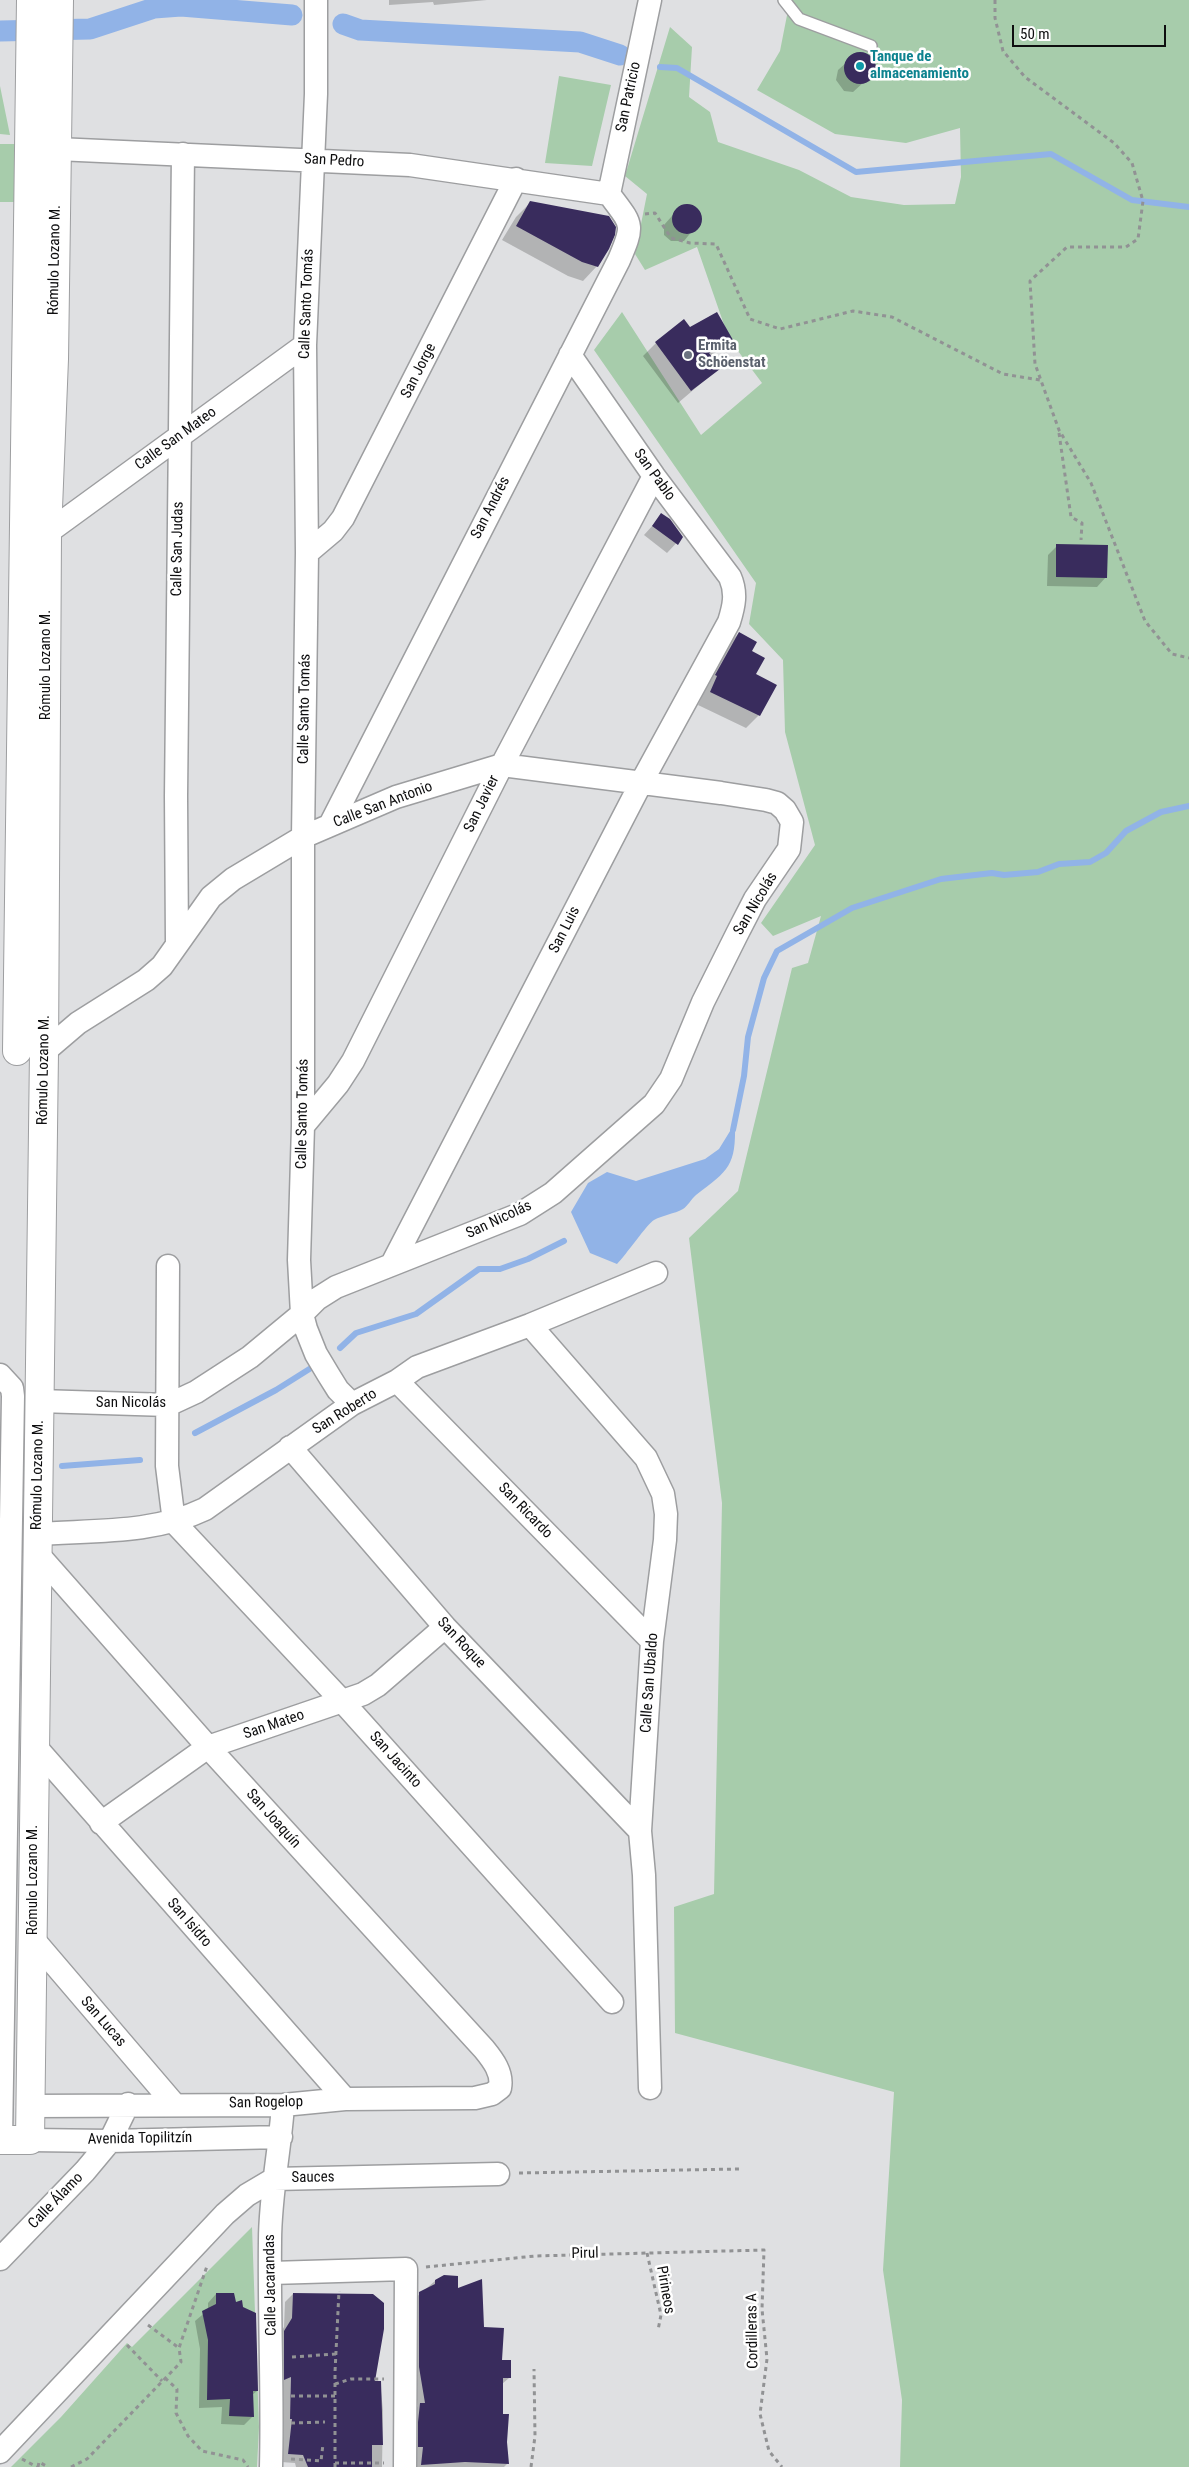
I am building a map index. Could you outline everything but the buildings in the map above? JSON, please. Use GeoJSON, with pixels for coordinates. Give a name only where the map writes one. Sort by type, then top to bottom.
{"type":"FeatureCollection","features":[{"type":"Feature","properties":{"kind":"street"},"geometry":{"type":"LineString","coordinates":[[31,0],[41,359],[8,1051],[44,1052]]}},
{"type":"Feature","properties":{"kind":"street","name":"Rómulo Lozano M."},"geometry":{"type":"LineString","coordinates":[[30,2140],[44,1052],[47,533],[41,359],[57,149],[59,0]]}},
{"type":"Feature","properties":{"kind":"street","name":"Calle Santo Tomás"},"geometry":{"type":"LineString","coordinates":[[316,0],[316,94],[305,345],[308,553],[303,837],[303,1126],[299,1260],[302,1314],[316,1354],[338,1390],[352,1404]]}},
{"type":"Feature","properties":{"kind":"street","name":"San Patricio"},"geometry":{"type":"LineString","coordinates":[[609,194],[650,0]]}},
{"type":"Feature","properties":{"kind":"street","name":"San Pedro"},"geometry":{"type":"LineString","coordinates":[[57,149],[410,165],[516,178],[609,194]]}},
{"type":"Feature","properties":{"kind":"street","name":"Calle San Judas"},"geometry":{"type":"LineString","coordinates":[[177,944],[176,786],[183,154]]}},
{"type":"Feature","properties":{"kind":"street","name":"San Jorge"},"geometry":{"type":"LineString","coordinates":[[308,553],[333,531],[343,518],[516,178]]}},
{"type":"Feature","properties":{"kind":"street"},"geometry":{"type":"LineString","coordinates":[[609,194],[628,218]]}},
{"type":"Feature","properties":{"kind":"street","name":"San Andrés"},"geometry":{"type":"LineString","coordinates":[[330,825],[627,240],[630,229],[628,218]]}},
{"type":"Feature","properties":{"kind":"street","name":"Calle San Mateo"},"geometry":{"type":"LineString","coordinates":[[47,533],[305,345]]}},
{"type":"Feature","properties":{"kind":"street","name":"San Pablo"},"geometry":{"type":"LineString","coordinates":[[570,355],[654,476],[726,572],[733,585],[735,595]]}},
{"type":"Feature","properties":{"kind":"street","name":"San Javier"},"geometry":{"type":"LineString","coordinates":[[303,1126],[338,1084],[353,1061],[502,765],[654,476]]}},
{"type":"Feature","properties":{"kind":"street","name":"San Luis"},"geometry":{"type":"LineString","coordinates":[[392,1264],[641,783],[729,622],[735,595]]}},
{"type":"Feature","properties":{"kind":"street","name":"Calle San Antonio"},"geometry":{"type":"LineString","coordinates":[[44,1052],[78,1024],[146,980],[162,966],[211,897],[266,858],[303,837],[396,797],[502,765],[766,800],[777,803],[785,810],[792,822]]}},
{"type":"Feature","properties":{"kind":"street","name":"San Nicolás"},"geometry":{"type":"LineString","coordinates":[[39,1401],[168,1405],[196,1392],[250,1358],[317,1299],[336,1287],[520,1214],[553,1193],[654,1104],[671,1079],[703,1002],[737,934],[755,900],[789,850],[792,822]]}},
{"type":"Feature","properties":{"kind":"street"},"geometry":{"type":"LineString","coordinates":[[168,1266],[167,1466],[174,1522]]}},
{"type":"Feature","properties":{"kind":"street","name":"San Roberto"},"geometry":{"type":"LineString","coordinates":[[37,1543],[150,1527],[174,1522],[205,1509],[352,1404],[397,1381],[417,1367],[530,1325],[656,1273]]}},
{"type":"Feature","properties":{"kind":"street","name":"Calle San Ubaldo"},"geometry":{"type":"LineString","coordinates":[[530,1325],[646,1458],[663,1494],[666,1514],[665,1540],[652,1640],[640,1831],[644,1875],[650,2088]]}},
{"type":"Feature","properties":{"kind":"street"},"geometry":{"type":"LineString","coordinates":[[0,2140],[4,1580],[13,1396],[12,1388],[3,1377]]}},
{"type":"Feature","properties":{"kind":"street","name":"San Ricardo"},"geometry":{"type":"LineString","coordinates":[[397,1381],[652,1640]]}},
{"type":"Feature","properties":{"kind":"street","name":"San Roque"},"geometry":{"type":"LineString","coordinates":[[290,1447],[445,1627],[640,1831]]}},
{"type":"Feature","properties":{"kind":"street","name":"San Jacinto"},"geometry":{"type":"LineString","coordinates":[[174,1522],[342,1701],[612,2002]]}},
{"type":"Feature","properties":{"kind":"street","name":"San Joaquín"},"geometry":{"type":"LineString","coordinates":[[37,1543],[208,1747],[484,2049],[496,2066],[501,2082],[500,2088]]}},
{"type":"Feature","properties":{"kind":"street","name":"San Mateo"},"geometry":{"type":"LineString","coordinates":[[101,1823],[208,1747],[363,1694],[378,1685],[445,1627]]}},
{"type":"Feature","properties":{"kind":"street","name":"San Isidro"},"geometry":{"type":"LineString","coordinates":[[34,1745],[345,2100]]}},
{"type":"Feature","properties":{"kind":"street","name":"San Lucas"},"geometry":{"type":"LineString","coordinates":[[33,1939],[174,2104]]}},
{"type":"Feature","properties":{"kind":"street","name":"San Rogelop"},"geometry":{"type":"LineString","coordinates":[[29,2106],[128,2104],[283,2105],[345,2100],[475,2098],[492,2094],[500,2088]]}},
{"type":"Feature","properties":{"kind":"street","name":"Calle Álamo"},"geometry":{"type":"LineString","coordinates":[[0,2259],[85,2171],[110,2141],[128,2104]]}},
{"type":"Feature","properties":{"kind":"street","name":"Calle Jacarandas"},"geometry":{"type":"LineString","coordinates":[[271,2463],[270,2242],[274,2180],[281,2137],[283,2105]]}},
{"type":"Feature","properties":{"kind":"street","name":"Avenida Topilitzín"},"geometry":{"type":"LineString","coordinates":[[0,2140],[110,2141],[281,2137]]}},
{"type":"Feature","properties":{"kind":"street","name":"Sauces"},"geometry":{"type":"LineString","coordinates":[[0,2452],[130,2312],[225,2214],[247,2195],[274,2180],[498,2174]]}},
{"type":"Feature","properties":{"kind":"street"},"geometry":{"type":"LineString","coordinates":[[271,2273],[406,2269],[405,2465]]}},
{"type":"Feature","properties":{"kind":"lane"},"geometry":{"type":"LineString","coordinates":[[784,0],[799,19],[872,46]]}},
{"type":"Feature","properties":{"kind":"path"},"geometry":{"type":"LineString","coordinates":[[995,0],[995,18],[1003,51],[1025,77],[1114,143],[1132,163],[1144,202],[1138,239],[1126,247],[1067,247],[1030,281],[1035,364],[1059,430],[1091,484],[1145,621],[1172,654],[1189,658]]}},
{"type":"Feature","properties":{"kind":"path"},"geometry":{"type":"LineString","coordinates":[[628,218],[655,213],[670,238],[716,244],[750,319],[780,329],[853,311],[892,317],[1003,374],[1040,380]]}},
{"type":"Feature","properties":{"kind":"path"},"geometry":{"type":"LineString","coordinates":[[1059,430],[1071,517],[1082,523],[1081,540]]}},
{"type":"Feature","properties":{"kind":"path"},"geometry":{"type":"LineString","coordinates":[[498,2174],[739,2169]]}},
{"type":"Feature","properties":{"kind":"path","name":"Pirul"},"geometry":{"type":"LineString","coordinates":[[406,2269],[535,2256],[764,2250]]}},
{"type":"Feature","properties":{"kind":"path","name":"Cordilleras A"},"geometry":{"type":"LineString","coordinates":[[764,2250],[762,2310],[768,2359],[760,2414],[769,2451],[782,2467]]}},
{"type":"Feature","properties":{"kind":"path","name":"Pirineos"},"geometry":{"type":"LineString","coordinates":[[647,2253],[661,2315],[658,2330]]}},
{"type":"Feature","properties":{"kind":"path"},"geometry":{"type":"LineString","coordinates":[[71,2467],[77,2462],[87,2459],[181,2362],[179,2348],[210,2259]]}},
{"type":"Feature","properties":{"kind":"path"},"geometry":{"type":"LineString","coordinates":[[340,2271],[335,2384],[335,2465],[405,2465]]}},
{"type":"Feature","properties":{"kind":"path"},"geometry":{"type":"LineString","coordinates":[[130,2312],[179,2348]]}},
{"type":"Feature","properties":{"kind":"path"},"geometry":{"type":"LineString","coordinates":[[127,2345],[163,2379],[177,2389],[176,2413],[188,2436],[202,2451],[243,2460],[248,2467]]}},
{"type":"Feature","properties":{"kind":"path"},"geometry":{"type":"LineString","coordinates":[[272,2358],[336,2354]]}},
{"type":"Feature","properties":{"kind":"path"},"geometry":{"type":"LineString","coordinates":[[530,2467],[535,2436],[534,2369]]}},
{"type":"Feature","properties":{"kind":"path"},"geometry":{"type":"LineString","coordinates":[[335,2384],[350,2379],[405,2378]]}},
{"type":"Feature","properties":{"kind":"path"},"geometry":{"type":"LineString","coordinates":[[272,2396],[336,2396]]}},
{"type":"Feature","properties":{"kind":"path"},"geometry":{"type":"LineString","coordinates":[[272,2424],[325,2422]]}},
{"type":"Feature","properties":{"kind":"path"},"geometry":{"type":"LineString","coordinates":[[271,2463],[322,2461],[324,2444]]}},
{"type":"Feature","properties":{"kind":"path"},"geometry":{"type":"LineString","coordinates":[[38,2467],[39,2462],[48,2467]]}},
{"type":"Feature","properties":{"kind":"green space"},"geometry":{"type":"Polygon","coordinates":[[[790,0],[1189,0],[1189,2467],[900,2467],[902,2400],[883,2270],[894,2092],[675,2033],[674,1907],[714,1894],[722,1503],[689,1238],[738,1191],[792,968],[808,963],[821,916],[773,936],[761,923],[815,845],[785,732],[783,660],[749,624],[756,583],[594,350],[622,312],[701,435],[762,383],[729,339],[697,247],[645,270],[635,254],[647,194],[625,176],[670,27],[692,47],[689,97],[710,112],[718,142],[799,170],[851,197],[904,205],[955,204],[961,177],[960,128],[906,143],[835,134],[757,90],[780,51],[790,0]]]}},
{"type":"Feature","properties":{"kind":"green space"},"geometry":{"type":"Polygon","coordinates":[[[559,76],[611,85],[592,166],[545,163],[559,76]]]}},
{"type":"Feature","properties":{"kind":"green space"},"geometry":{"type":"Polygon","coordinates":[[[0,86],[10,135],[0,134],[0,86]]]}},
{"type":"Feature","properties":{"kind":"green space"},"geometry":{"type":"Polygon","coordinates":[[[0,144],[17,144],[17,202],[0,202],[0,144]]]}},
{"type":"Feature","properties":{"kind":"green space"},"geometry":{"type":"Polygon","coordinates":[[[252,2227],[259,2427],[257,2467],[11,2467],[61,2417],[127,2343],[132,2347],[252,2227]]]}},
{"type":"Feature","properties":{"kind":"water"},"geometry":{"type":"Polygon","coordinates":[[[735,1123],[734,1149],[728,1166],[723,1173],[694,1197],[685,1208],[654,1220],[617,1264],[590,1253],[571,1212],[588,1183],[607,1172],[636,1181],[705,1159],[719,1149],[735,1123]]]}},
{"type":"Feature","properties":{"kind":"waterway"},"geometry":{"type":"LineString","coordinates":[[0,31],[90,29],[154,8],[181,6],[292,15]]}},
{"type":"Feature","properties":{"kind":"waterway"},"geometry":{"type":"LineString","coordinates":[[343,24],[360,30],[580,42],[620,55]]}},
{"type":"Feature","properties":{"kind":"waterway"},"geometry":{"type":"LineString","coordinates":[[660,67],[677,68],[856,172],[1051,154],[1132,200],[1189,207]]}},
{"type":"Feature","properties":{"kind":"waterway"},"geometry":{"type":"LineString","coordinates":[[733,1130],[744,1076],[748,1037],[764,978],[777,951],[852,908],[941,879],[992,873],[1004,875],[1038,872],[1059,864],[1090,862],[1106,853],[1126,831],[1161,812],[1189,806]]}},
{"type":"Feature","properties":{"kind":"waterway"},"geometry":{"type":"LineString","coordinates":[[340,1348],[356,1333],[416,1314],[479,1269],[500,1269],[528,1259],[564,1241]]}},
{"type":"Feature","properties":{"kind":"waterway"},"geometry":{"type":"LineString","coordinates":[[195,1433],[276,1390],[311,1368]]}},
{"type":"Feature","properties":{"kind":"waterway"},"geometry":{"type":"LineString","coordinates":[[62,1466],[140,1460]]}},
{"type":"Feature","properties":{"kind":"place","name":"Tanque de almacenamiento"},"geometry":{"type":"Point","coordinates":[860,66]}},
{"type":"Feature","properties":{"kind":"place","name":"Ermita Schöenstat"},"geometry":{"type":"Point","coordinates":[688,355]}}]}
